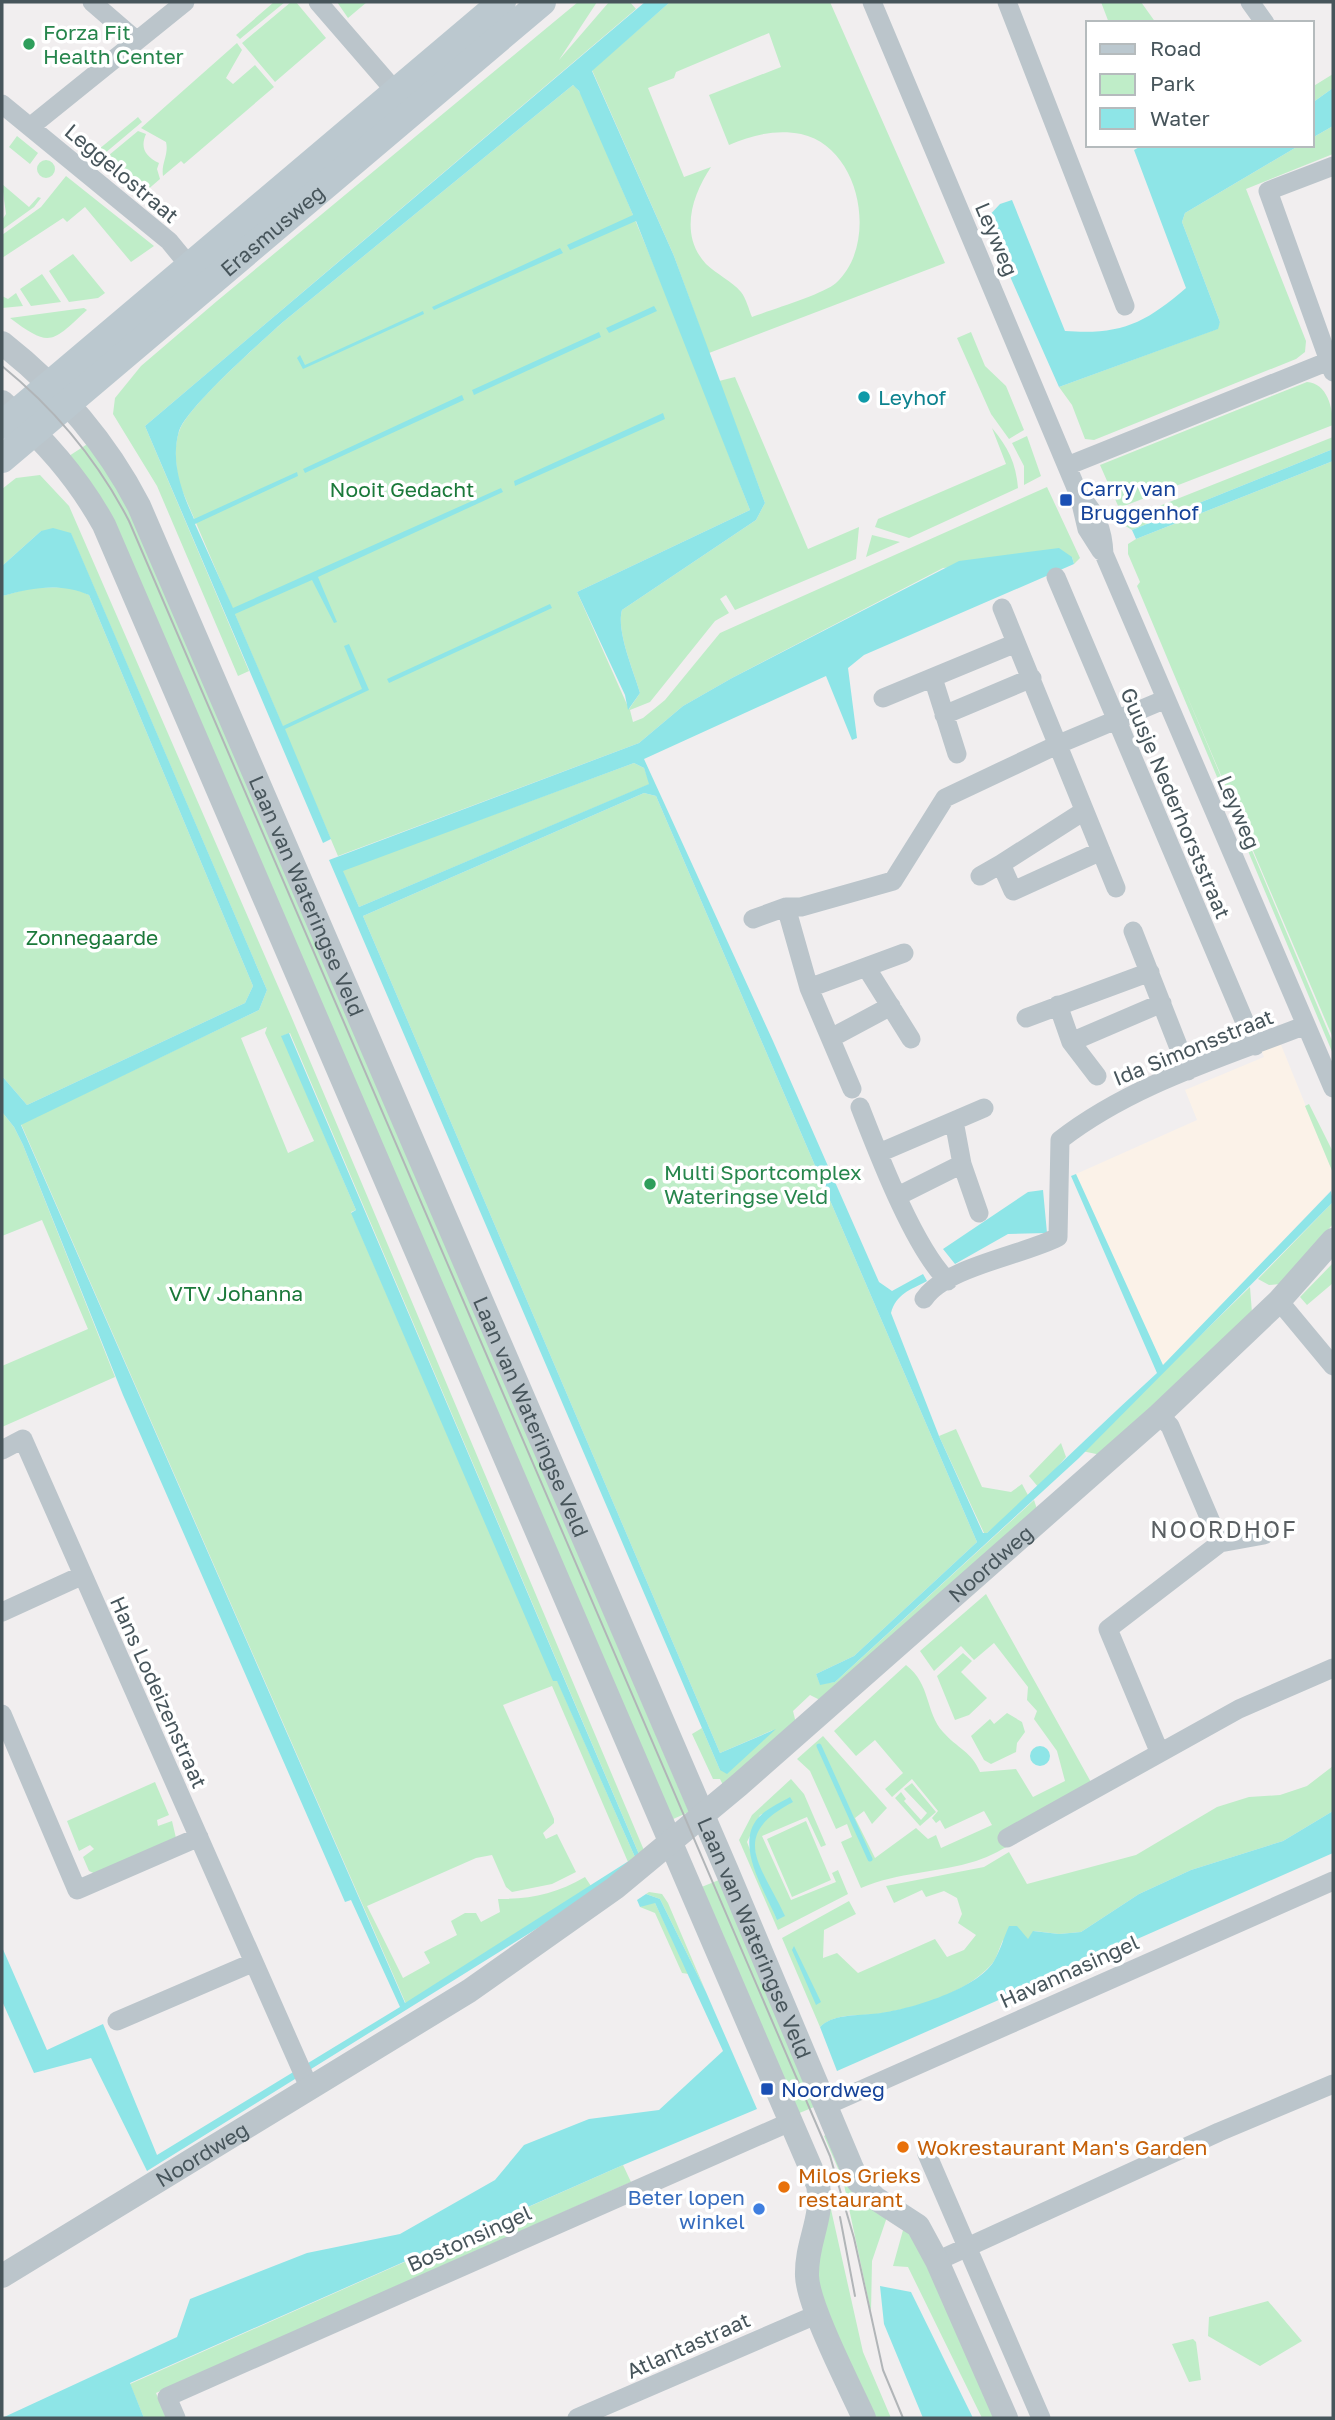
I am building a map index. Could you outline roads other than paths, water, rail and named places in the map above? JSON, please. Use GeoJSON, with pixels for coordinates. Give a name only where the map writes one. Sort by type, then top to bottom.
{"type":"FeatureCollection","features":[{"type":"Feature","properties":{"kind":"main road","name":"Erasmusweg"},"geometry":{"type":"LineString","coordinates":[[404,101],[502,2]]}},
{"type":"Feature","properties":{"kind":"main road","name":"Erasmusweg"},"geometry":{"type":"LineString","coordinates":[[2,459],[13,418],[58,394],[404,101],[542,2]]}},
{"type":"Feature","properties":{"kind":"street"},"geometry":{"type":"LineString","coordinates":[[92,2],[137,41]]}},
{"type":"Feature","properties":{"kind":"street"},"geometry":{"type":"LineString","coordinates":[[30,127],[185,2]]}},
{"type":"Feature","properties":{"kind":"street"},"geometry":{"type":"LineString","coordinates":[[318,2],[404,101]]}},
{"type":"Feature","properties":{"kind":"street","name":"Leyweg"},"geometry":{"type":"LineString","coordinates":[[873,2],[1066,466],[1079,495],[1093,510],[1099,523],[1104,554],[1333,1088]]}},
{"type":"Feature","properties":{"kind":"street"},"geometry":{"type":"LineString","coordinates":[[1007,2],[1125,306]]}},
{"type":"Feature","properties":{"kind":"street"},"geometry":{"type":"LineString","coordinates":[[1250,2],[1264,21]]}},
{"type":"Feature","properties":{"kind":"street","name":"Leggelostraat"},"geometry":{"type":"LineString","coordinates":[[2,104],[169,241],[197,276]]}},
{"type":"Feature","properties":{"kind":"street"},"geometry":{"type":"LineString","coordinates":[[1066,466],[1331,367],[1268,191],[1333,166]]}},
{"type":"Feature","properties":{"kind":"street","name":"Laan van Wateringse Veld"},"geometry":{"type":"LineString","coordinates":[[2,343],[58,394],[103,446],[123,474],[139,506],[858,2181],[875,2198],[918,2226],[937,2261],[1006,2418]]}},
{"type":"Feature","properties":{"kind":"street","name":"Laan van Wateringse Veld"},"geometry":{"type":"LineString","coordinates":[[13,418],[85,491],[104,524],[818,2185],[822,2206],[809,2244],[807,2279],[818,2314],[863,2418]]}},
{"type":"Feature","properties":{"kind":"street","name":"Guusje Nederhorststraat"},"geometry":{"type":"LineString","coordinates":[[1056,577],[1255,1046]]}},
{"type":"Feature","properties":{"kind":"street"},"geometry":{"type":"LineString","coordinates":[[1002,608],[1116,888]]}},
{"type":"Feature","properties":{"kind":"street"},"geometry":{"type":"LineString","coordinates":[[884,698],[1016,643]]}},
{"type":"Feature","properties":{"kind":"street"},"geometry":{"type":"LineString","coordinates":[[933,678],[957,754]]}},
{"type":"Feature","properties":{"kind":"street"},"geometry":{"type":"LineString","coordinates":[[944,715],[1032,678]]}},
{"type":"Feature","properties":{"kind":"street"},"geometry":{"type":"LineString","coordinates":[[752,919],[786,907],[801,907],[893,881],[945,798],[1059,744],[1117,722],[1166,699]]}},
{"type":"Feature","properties":{"kind":"street"},"geometry":{"type":"LineString","coordinates":[[980,876],[1084,811]]}},
{"type":"Feature","properties":{"kind":"street"},"geometry":{"type":"LineString","coordinates":[[1001,864],[1013,891],[1101,851]]}},
{"type":"Feature","properties":{"kind":"street"},"geometry":{"type":"LineString","coordinates":[[786,907],[809,988],[879,1153],[933,1266],[948,1281]]}},
{"type":"Feature","properties":{"kind":"street"},"geometry":{"type":"LineString","coordinates":[[1133,931],[1188,1071]]}},
{"type":"Feature","properties":{"kind":"street"},"geometry":{"type":"LineString","coordinates":[[809,988],[904,953]]}},
{"type":"Feature","properties":{"kind":"street"},"geometry":{"type":"LineString","coordinates":[[866,967],[911,1039]]}},
{"type":"Feature","properties":{"kind":"street"},"geometry":{"type":"LineString","coordinates":[[1026,1018],[1150,972]]}},
{"type":"Feature","properties":{"kind":"street"},"geometry":{"type":"LineString","coordinates":[[1072,1042],[1163,1003]]}},
{"type":"Feature","properties":{"kind":"street"},"geometry":{"type":"LineString","coordinates":[[1058,1005],[1072,1042],[1097,1076]]}},
{"type":"Feature","properties":{"kind":"street"},"geometry":{"type":"LineString","coordinates":[[831,1038],[891,1006]]}},
{"type":"Feature","properties":{"kind":"street","name":"Ida Simonsstraat"},"geometry":{"type":"LineString","coordinates":[[924,1299],[932,1287],[1005,1255],[1058,1237],[1060,1140],[1115,1103],[1306,1025]]}},
{"type":"Feature","properties":{"kind":"street"},"geometry":{"type":"LineString","coordinates":[[879,1153],[984,1108]]}},
{"type":"Feature","properties":{"kind":"street"},"geometry":{"type":"LineString","coordinates":[[954,1121],[962,1164],[979,1213]]}},
{"type":"Feature","properties":{"kind":"street"},"geometry":{"type":"LineString","coordinates":[[898,1196],[962,1164]]}},
{"type":"Feature","properties":{"kind":"street","name":"Noordweg"},"geometry":{"type":"LineString","coordinates":[[2,2276],[304,2076],[469,1991],[542,1942],[670,1843],[1164,1420],[1332,1243]]}},
{"type":"Feature","properties":{"kind":"street"},"geometry":{"type":"LineString","coordinates":[[1279,1301],[1333,1366]]}},
{"type":"Feature","properties":{"kind":"street"},"geometry":{"type":"LineString","coordinates":[[1164,1420],[1220,1543]]}},
{"type":"Feature","properties":{"kind":"street","name":"Hans Lodeizenstraat"},"geometry":{"type":"LineString","coordinates":[[2,1450],[23,1439],[304,2076]]}},
{"type":"Feature","properties":{"kind":"street"},"geometry":{"type":"LineString","coordinates":[[1159,1751],[1108,1629],[1220,1543],[1264,1535]]}},
{"type":"Feature","properties":{"kind":"street"},"geometry":{"type":"LineString","coordinates":[[2,1612],[83,1575]]}},
{"type":"Feature","properties":{"kind":"street"},"geometry":{"type":"LineString","coordinates":[[1007,1838],[1159,1751],[1239,1709],[1333,1668]]}},
{"type":"Feature","properties":{"kind":"street"},"geometry":{"type":"LineString","coordinates":[[2,1714],[77,1890],[199,1837]]}},
{"type":"Feature","properties":{"kind":"street","name":"Havannasingel"},"geometry":{"type":"LineString","coordinates":[[825,2106],[1333,1881]]}},
{"type":"Feature","properties":{"kind":"street"},"geometry":{"type":"LineString","coordinates":[[117,2021],[253,1963]]}},
{"type":"Feature","properties":{"kind":"street"},"geometry":{"type":"LineString","coordinates":[[937,2261],[1219,2132],[1333,2084]]}},
{"type":"Feature","properties":{"kind":"street","name":"Bostonsingel"},"geometry":{"type":"LineString","coordinates":[[176,2418],[167,2396],[790,2122]]}},
{"type":"Feature","properties":{"kind":"street"},"geometry":{"type":"LineString","coordinates":[[927,2154],[1041,2418]]}},
{"type":"Feature","properties":{"kind":"street","name":"Atlantastraat"},"geometry":{"type":"LineString","coordinates":[[577,2418],[818,2314]]}},
{"type":"Feature","properties":{"kind":"water"},"geometry":{"type":"Polygon","coordinates":[[[645,2],[670,2],[592,71],[674,256],[765,503],[756,520],[622,610],[623,640],[640,693],[628,710],[625,695],[577,592],[750,510],[636,221],[570,250],[567,245],[633,215],[579,91],[573,85],[283,322],[209,391],[179,431],[177,465],[194,519],[297,472],[298,476],[195,524],[233,608],[501,488],[503,492],[318,577],[337,622],[334,623],[312,580],[235,614],[283,726],[362,689],[344,646],[349,644],[369,690],[285,729],[331,839],[323,843],[145,426],[645,2]]]}},
{"type":"Feature","properties":{"kind":"water"},"geometry":{"type":"Polygon","coordinates":[[[1333,88],[1333,126],[1314,137],[1314,102],[1333,88]]]}},
{"type":"Feature","properties":{"kind":"water"},"geometry":{"type":"Polygon","coordinates":[[[1139,147],[1297,147],[1185,213],[1182,222],[1220,322],[1218,329],[1059,387],[985,220],[1000,204],[1012,200],[1065,331],[1117,329],[1144,318],[1186,288],[1134,150],[1139,147]]]}},
{"type":"Feature","properties":{"kind":"water"},"geometry":{"type":"Polygon","coordinates":[[[560,248],[563,253],[434,310],[432,307],[560,248]]]}},
{"type":"Feature","properties":{"kind":"water"},"geometry":{"type":"Polygon","coordinates":[[[654,306],[657,311],[609,333],[606,328],[654,306]]]}},
{"type":"Feature","properties":{"kind":"water"},"geometry":{"type":"Polygon","coordinates":[[[423,311],[424,314],[303,369],[297,358],[300,355],[305,365],[423,311]]]}},
{"type":"Feature","properties":{"kind":"water"},"geometry":{"type":"Polygon","coordinates":[[[599,332],[601,337],[474,395],[472,390],[599,332]]]}},
{"type":"Feature","properties":{"kind":"water"},"geometry":{"type":"Polygon","coordinates":[[[462,395],[464,400],[305,473],[303,469],[462,395]]]}},
{"type":"Feature","properties":{"kind":"water"},"geometry":{"type":"Polygon","coordinates":[[[663,413],[665,419],[515,486],[514,481],[663,413]]]}},
{"type":"Feature","properties":{"kind":"water"},"geometry":{"type":"Polygon","coordinates":[[[1333,449],[1333,461],[1136,539],[1132,530],[1333,449]]]}},
{"type":"Feature","properties":{"kind":"water"},"geometry":{"type":"Polygon","coordinates":[[[53,528],[71,533],[267,990],[259,1010],[21,1125],[405,2003],[635,1857],[557,1681],[553,1681],[351,1213],[356,1210],[281,1036],[289,1033],[641,1859],[591,1895],[147,2171],[91,2058],[34,2073],[2,2001],[2,1947],[47,2050],[103,2024],[157,2155],[400,2007],[351,1900],[345,1902],[123,1395],[23,1145],[2,1112],[2,1076],[27,1105],[245,1003],[253,986],[89,595],[56,587],[2,596],[2,566],[41,531],[53,528]]]}},
{"type":"Feature","properties":{"kind":"water"},"geometry":{"type":"Polygon","coordinates":[[[1059,548],[1072,557],[1074,564],[864,655],[848,668],[857,738],[852,740],[826,676],[644,759],[879,1282],[892,1291],[923,1274],[927,1281],[900,1297],[891,1313],[939,1436],[983,1533],[987,1533],[1157,1373],[1071,1176],[1076,1174],[1163,1365],[1331,1191],[1333,1202],[1079,1458],[835,1682],[820,1685],[816,1674],[854,1656],[977,1542],[656,796],[644,793],[363,916],[720,1753],[776,1729],[727,1774],[720,1770],[329,860],[639,743],[683,706],[732,678],[959,561],[1059,548]],[[634,763],[343,871],[359,907],[649,784],[644,768],[634,763]]]}},
{"type":"Feature","properties":{"kind":"water"},"geometry":{"type":"Polygon","coordinates":[[[550,604],[552,608],[389,683],[387,679],[550,604]]]}},
{"type":"Feature","properties":{"kind":"water"},"geometry":{"type":"Polygon","coordinates":[[[1043,1190],[1047,1233],[1008,1234],[955,1264],[943,1249],[1028,1192],[1043,1190]]]}},
{"type":"Feature","properties":{"kind":"water"},"geometry":{"type":"Polygon","coordinates":[[[1036,1746],[1044,1746],[1050,1756],[1044,1766],[1036,1766],[1030,1760],[1030,1752],[1036,1746]]]}},
{"type":"Feature","properties":{"kind":"water"},"geometry":{"type":"Polygon","coordinates":[[[790,1797],[793,1802],[761,1827],[756,1839],[760,1866],[785,1916],[777,1920],[754,1869],[749,1842],[751,1829],[758,1818],[790,1797]]]}},
{"type":"Feature","properties":{"kind":"water"},"geometry":{"type":"Polygon","coordinates":[[[1333,1811],[1333,1853],[837,2071],[820,2027],[837,2018],[901,2009],[956,1990],[985,1972],[994,1961],[1009,1926],[1017,1926],[1028,1939],[1033,1931],[1059,1934],[1081,1932],[1139,1894],[1191,1870],[1283,1841],[1333,1811]]]}},
{"type":"Feature","properties":{"kind":"water"},"geometry":{"type":"Polygon","coordinates":[[[646,1894],[660,1899],[706,1992],[757,2109],[623,2165],[130,2383],[144,2418],[2,2418],[177,2337],[190,2299],[307,2253],[400,2234],[495,2180],[524,2145],[589,2119],[659,2110],[723,2051],[655,1903],[640,1907],[637,1900],[646,1894]]]}},
{"type":"Feature","properties":{"kind":"water"},"geometry":{"type":"Polygon","coordinates":[[[794,1946],[821,2002],[816,2005],[792,1950],[794,1946]]]}},
{"type":"Feature","properties":{"kind":"water"},"geometry":{"type":"Polygon","coordinates":[[[880,2286],[911,2292],[973,2418],[923,2418],[884,2324],[880,2286]]]}},
{"type":"Feature","properties":{"kind":"waterway"},"geometry":{"type":"LineString","coordinates":[[819,1746],[870,1859]]}},
{"type":"Feature","properties":{"kind":"tram line"},"geometry":{"type":"LineString","coordinates":[[2,366],[40,400],[74,437],[117,498],[129,521],[830,2156],[854,2238],[883,2370],[903,2418]]}},
{"type":"Feature","properties":{"kind":"tram line"},"geometry":{"type":"LineString","coordinates":[[840,2217],[855,2296]]}},
{"type":"Feature","properties":{"kind":"place","name":"Forza Fit Health Center"},"geometry":{"type":"Point","coordinates":[29,44]}},
{"type":"Feature","properties":{"kind":"place","name":"Leyhof"},"geometry":{"type":"Point","coordinates":[864,397]}},
{"type":"Feature","properties":{"kind":"place","name":"Carry van Bruggenhof"},"geometry":{"type":"Point","coordinates":[1066,500]}},
{"type":"Feature","properties":{"kind":"place","name":"Multi Sportcomplex Wateringse Veld"},"geometry":{"type":"Point","coordinates":[650,1184]}},
{"type":"Feature","properties":{"kind":"place","name":"Noordweg"},"geometry":{"type":"Point","coordinates":[767,2089]}},
{"type":"Feature","properties":{"kind":"place","name":"Wokrestaurant Man's Garden"},"geometry":{"type":"Point","coordinates":[903,2147]}},
{"type":"Feature","properties":{"kind":"place","name":"Milos Grieks restaurant"},"geometry":{"type":"Point","coordinates":[784,2187]}},
{"type":"Feature","properties":{"kind":"place","name":"Beter lopen winkel"},"geometry":{"type":"Point","coordinates":[759,2209]}},
{"type":"Feature","properties":{"kind":"district","name":"NOORDHOF"},"geometry":{"type":"Point","coordinates":[1224,1529]}},
{"type":"Feature","properties":{"kind":"park label","name":"Nooit Gedacht"},"geometry":{"type":"Point","coordinates":[402,489]}},
{"type":"Feature","properties":{"kind":"park label","name":"Zonnegaarde"},"geometry":{"type":"Point","coordinates":[92,937]}},
{"type":"Feature","properties":{"kind":"park label","name":"VTV Johanna"},"geometry":{"type":"Point","coordinates":[236,1293]}}]}
